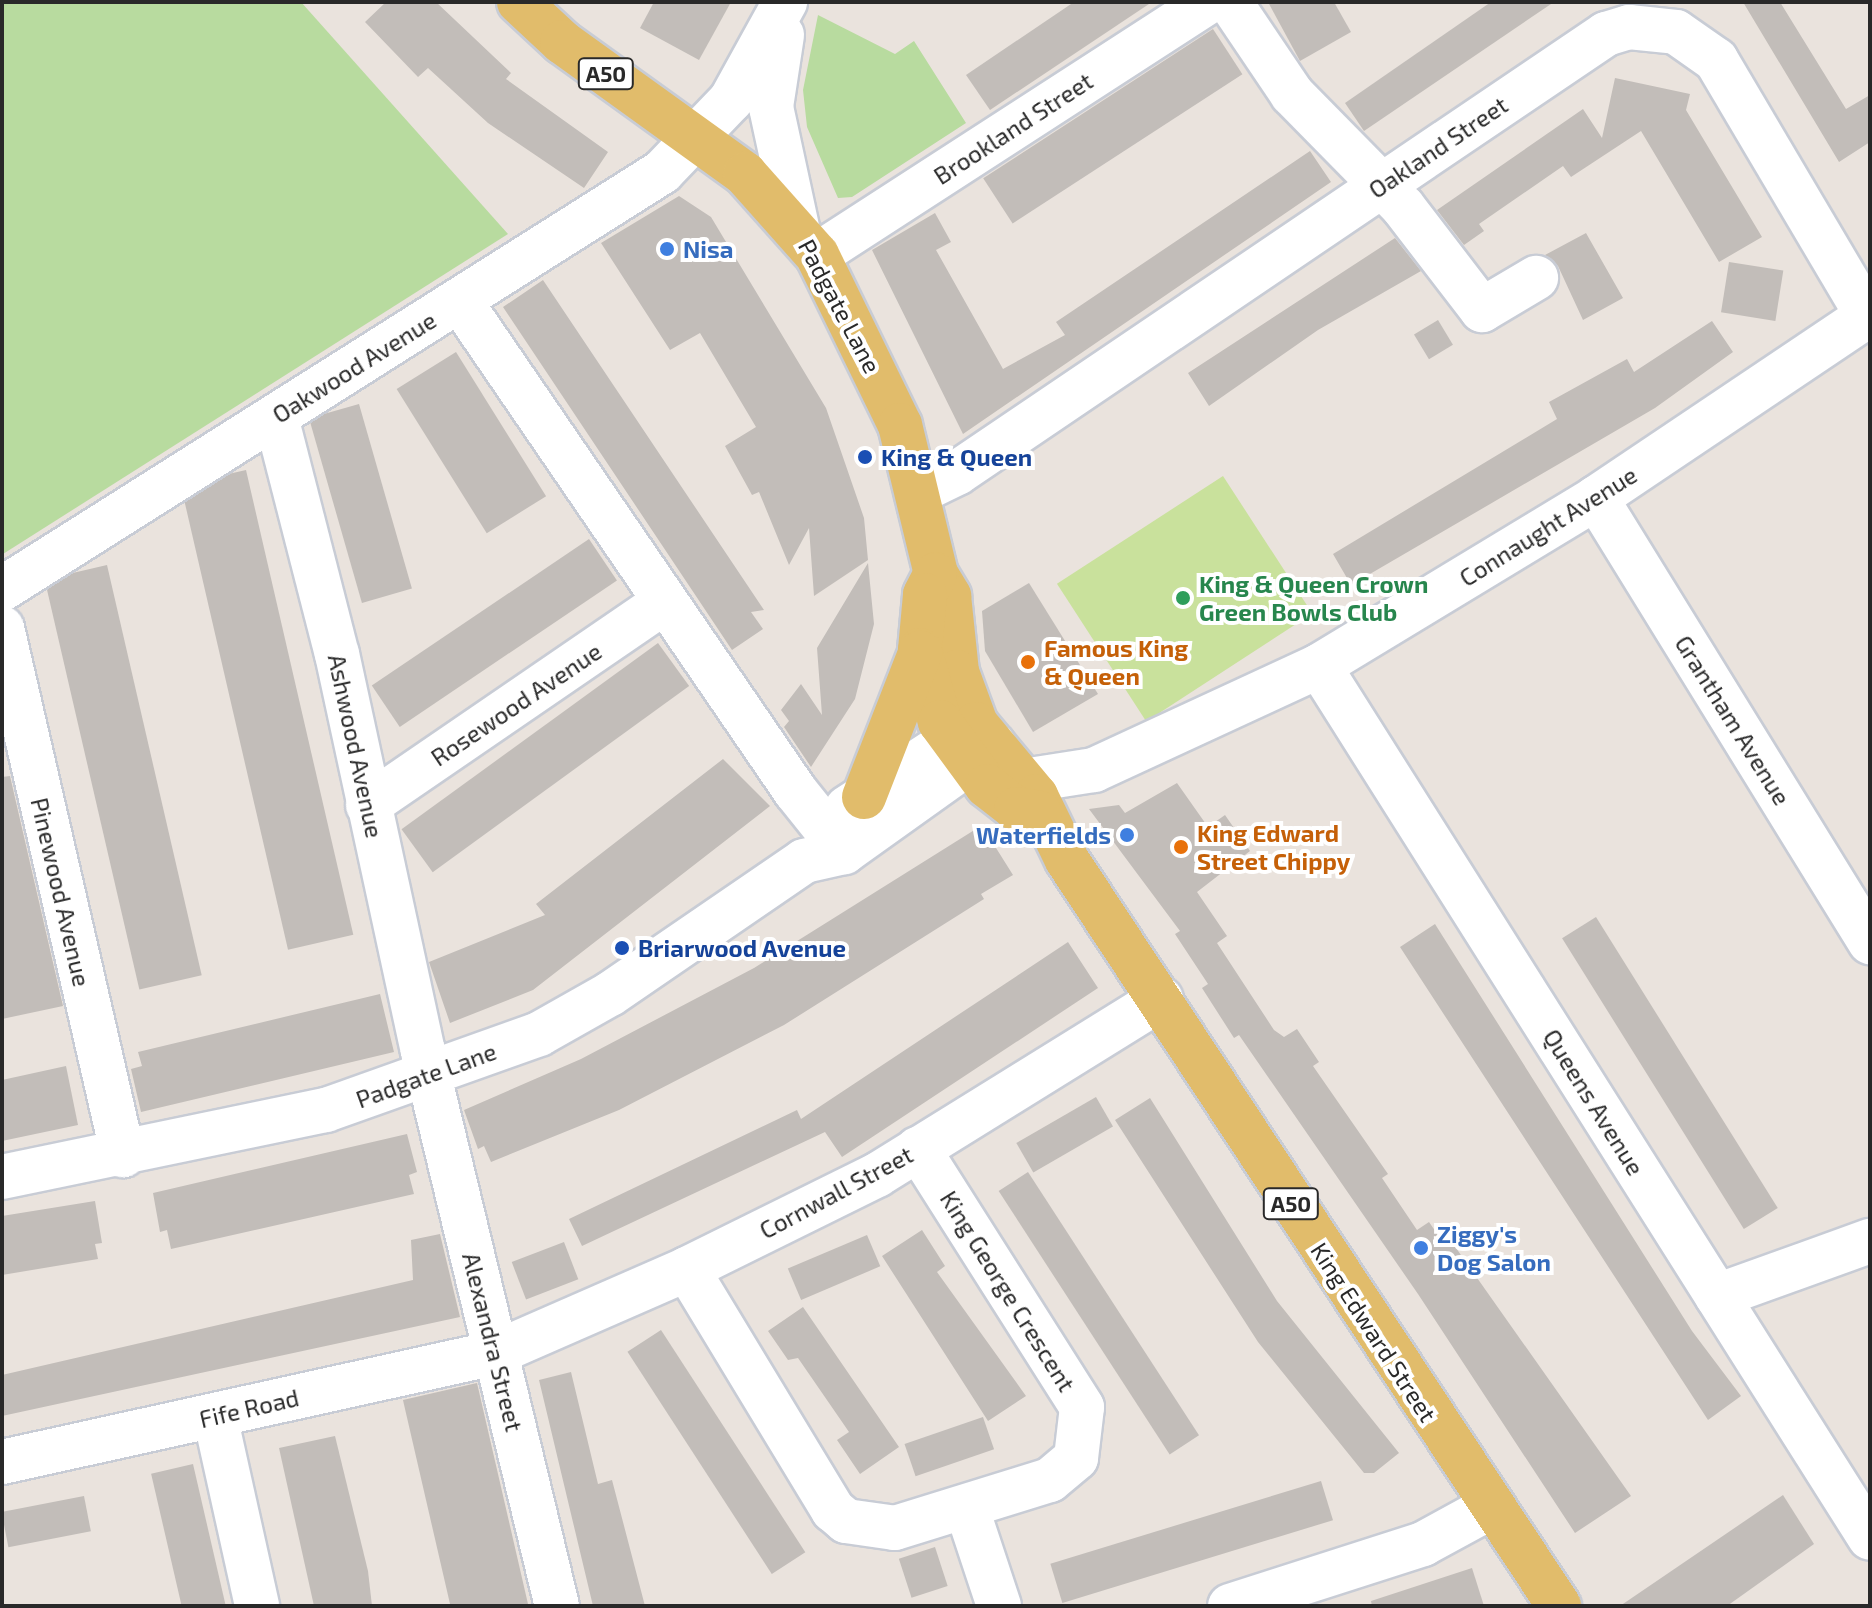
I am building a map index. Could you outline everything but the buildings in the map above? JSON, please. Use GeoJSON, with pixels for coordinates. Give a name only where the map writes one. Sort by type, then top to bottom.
{"type":"FeatureCollection","features":[{"type":"Feature","properties":{"kind":"main road","name":"A50"},"geometry":{"type":"LineString","coordinates":[[519,2],[562,42],[700,137]]}},
{"type":"Feature","properties":{"kind":"main road","name":"Padgate Lane"},"geometry":{"type":"LineString","coordinates":[[700,137],[807,241],[885,390],[920,491],[936,574],[949,596],[957,672],[991,765]]}},
{"type":"Feature","properties":{"kind":"main road","name":"Padgate Lane"},"geometry":{"type":"LineString","coordinates":[[936,574],[925,595],[920,650],[932,700],[991,765]]}},
{"type":"Feature","properties":{"kind":"main road"},"geometry":{"type":"LineString","coordinates":[[864,797],[920,650]]}},
{"type":"Feature","properties":{"kind":"main road","name":"King Edward Street"},"geometry":{"type":"LineString","coordinates":[[991,765],[1161,999],[1491,1507],[1559,1606]]}},
{"type":"Feature","properties":{"kind":"street"},"geometry":{"type":"LineString","coordinates":[[700,137],[739,89],[787,2]]}},
{"type":"Feature","properties":{"kind":"street"},"geometry":{"type":"LineString","coordinates":[[787,2],[771,107],[807,241]]}},
{"type":"Feature","properties":{"kind":"street","name":"Brookland Street"},"geometry":{"type":"LineString","coordinates":[[807,241],[1208,2]]}},
{"type":"Feature","properties":{"kind":"street"},"geometry":{"type":"LineString","coordinates":[[1230,2],[1292,94],[1403,207],[1482,310],[1536,278]]}},
{"type":"Feature","properties":{"kind":"street","name":"Oakland Street"},"geometry":{"type":"LineString","coordinates":[[920,491],[957,473],[1606,34],[1653,26],[1676,32],[1716,60],[1869,317]]}},
{"type":"Feature","properties":{"kind":"street","name":"Oakwood Avenue"},"geometry":{"type":"LineString","coordinates":[[2,589],[643,186],[700,137]]}},
{"type":"Feature","properties":{"kind":"street"},"geometry":{"type":"LineString","coordinates":[[460,301],[665,602],[824,846]]}},
{"type":"Feature","properties":{"kind":"street","name":"Connaught Avenue"},"geometry":{"type":"LineString","coordinates":[[991,765],[1094,770],[1319,666],[1596,498],[1869,317]]}},
{"type":"Feature","properties":{"kind":"street","name":"Ashwood Avenue"},"geometry":{"type":"LineString","coordinates":[[276,417],[337,654],[430,1077]]}},
{"type":"Feature","properties":{"kind":"street","name":"Grantham Avenue"},"geometry":{"type":"LineString","coordinates":[[1596,498],[1870,942]]}},
{"type":"Feature","properties":{"kind":"street","name":"Rosewood Avenue"},"geometry":{"type":"LineString","coordinates":[[368,805],[665,602]]}},
{"type":"Feature","properties":{"kind":"street","name":"Pinewood Avenue"},"geometry":{"type":"LineString","coordinates":[[2,628],[123,1155]]}},
{"type":"Feature","properties":{"kind":"street","name":"Queens Avenue"},"geometry":{"type":"LineString","coordinates":[[1319,666],[1870,1538]]}},
{"type":"Feature","properties":{"kind":"street","name":"Padgate Lane"},"geometry":{"type":"LineString","coordinates":[[824,846],[864,797],[991,765]]}},
{"type":"Feature","properties":{"kind":"street","name":"Padgate Lane"},"geometry":{"type":"LineString","coordinates":[[2,1177],[123,1155],[326,1110],[430,1077],[539,1034],[610,994],[824,846],[991,765]]}},
{"type":"Feature","properties":{"kind":"street","name":"Cornwall Street"},"geometry":{"type":"LineString","coordinates":[[495,1353],[687,1269],[918,1149],[1161,999]]}},
{"type":"Feature","properties":{"kind":"street","name":"Alexandra Street"},"geometry":{"type":"LineString","coordinates":[[430,1077],[557,1606]]}},
{"type":"Feature","properties":{"kind":"street","name":"King George Crescent"},"geometry":{"type":"LineString","coordinates":[[687,1269],[833,1510],[846,1521],[878,1529],[967,1509],[1067,1470],[1084,1425],[1082,1407],[918,1149]]}},
{"type":"Feature","properties":{"kind":"street"},"geometry":{"type":"LineString","coordinates":[[1717,1296],[1870,1241]]}},
{"type":"Feature","properties":{"kind":"street","name":"Fife Road"},"geometry":{"type":"LineString","coordinates":[[2,1462],[495,1353]]}},
{"type":"Feature","properties":{"kind":"street"},"geometry":{"type":"LineString","coordinates":[[215,1416],[257,1606]]}},
{"type":"Feature","properties":{"kind":"street"},"geometry":{"type":"LineString","coordinates":[[1230,1606],[1423,1544],[1491,1507]]}},
{"type":"Feature","properties":{"kind":"street"},"geometry":{"type":"LineString","coordinates":[[967,1509],[999,1606]]}},
{"type":"Feature","properties":{"kind":"green space"},"geometry":{"type":"Polygon","coordinates":[[[2,2],[301,2],[508,234],[3,554],[2,2]]]}},
{"type":"Feature","properties":{"kind":"green space"},"geometry":{"type":"Polygon","coordinates":[[[818,15],[895,54],[914,41],[966,123],[852,197],[838,198],[807,127],[803,90],[818,15]]]}},
{"type":"Feature","properties":{"kind":"green space","name":"King & Queen Crown Green Bowls Club"},"geometry":{"type":"Polygon","coordinates":[[[1223,476],[1312,614],[1146,721],[1057,584],[1223,476]]]}},
{"type":"Feature","properties":{"kind":"place","name":"Nisa"},"geometry":{"type":"Point","coordinates":[667,249]}},
{"type":"Feature","properties":{"kind":"place","name":"King & Queen"},"geometry":{"type":"Point","coordinates":[865,457]}},
{"type":"Feature","properties":{"kind":"place","name":"King & Queen Crown Green Bowls Club"},"geometry":{"type":"Point","coordinates":[1183,598]}},
{"type":"Feature","properties":{"kind":"place","name":"Famous King & Queen"},"geometry":{"type":"Point","coordinates":[1028,662]}},
{"type":"Feature","properties":{"kind":"place","name":"Waterfields"},"geometry":{"type":"Point","coordinates":[1127,835]}},
{"type":"Feature","properties":{"kind":"place","name":"King Edward Street Chippy"},"geometry":{"type":"Point","coordinates":[1181,847]}},
{"type":"Feature","properties":{"kind":"place","name":"Briarwood Avenue"},"geometry":{"type":"Point","coordinates":[622,948]}},
{"type":"Feature","properties":{"kind":"place","name":"Ziggy's Dog Salon"},"geometry":{"type":"Point","coordinates":[1421,1248]}}]}
